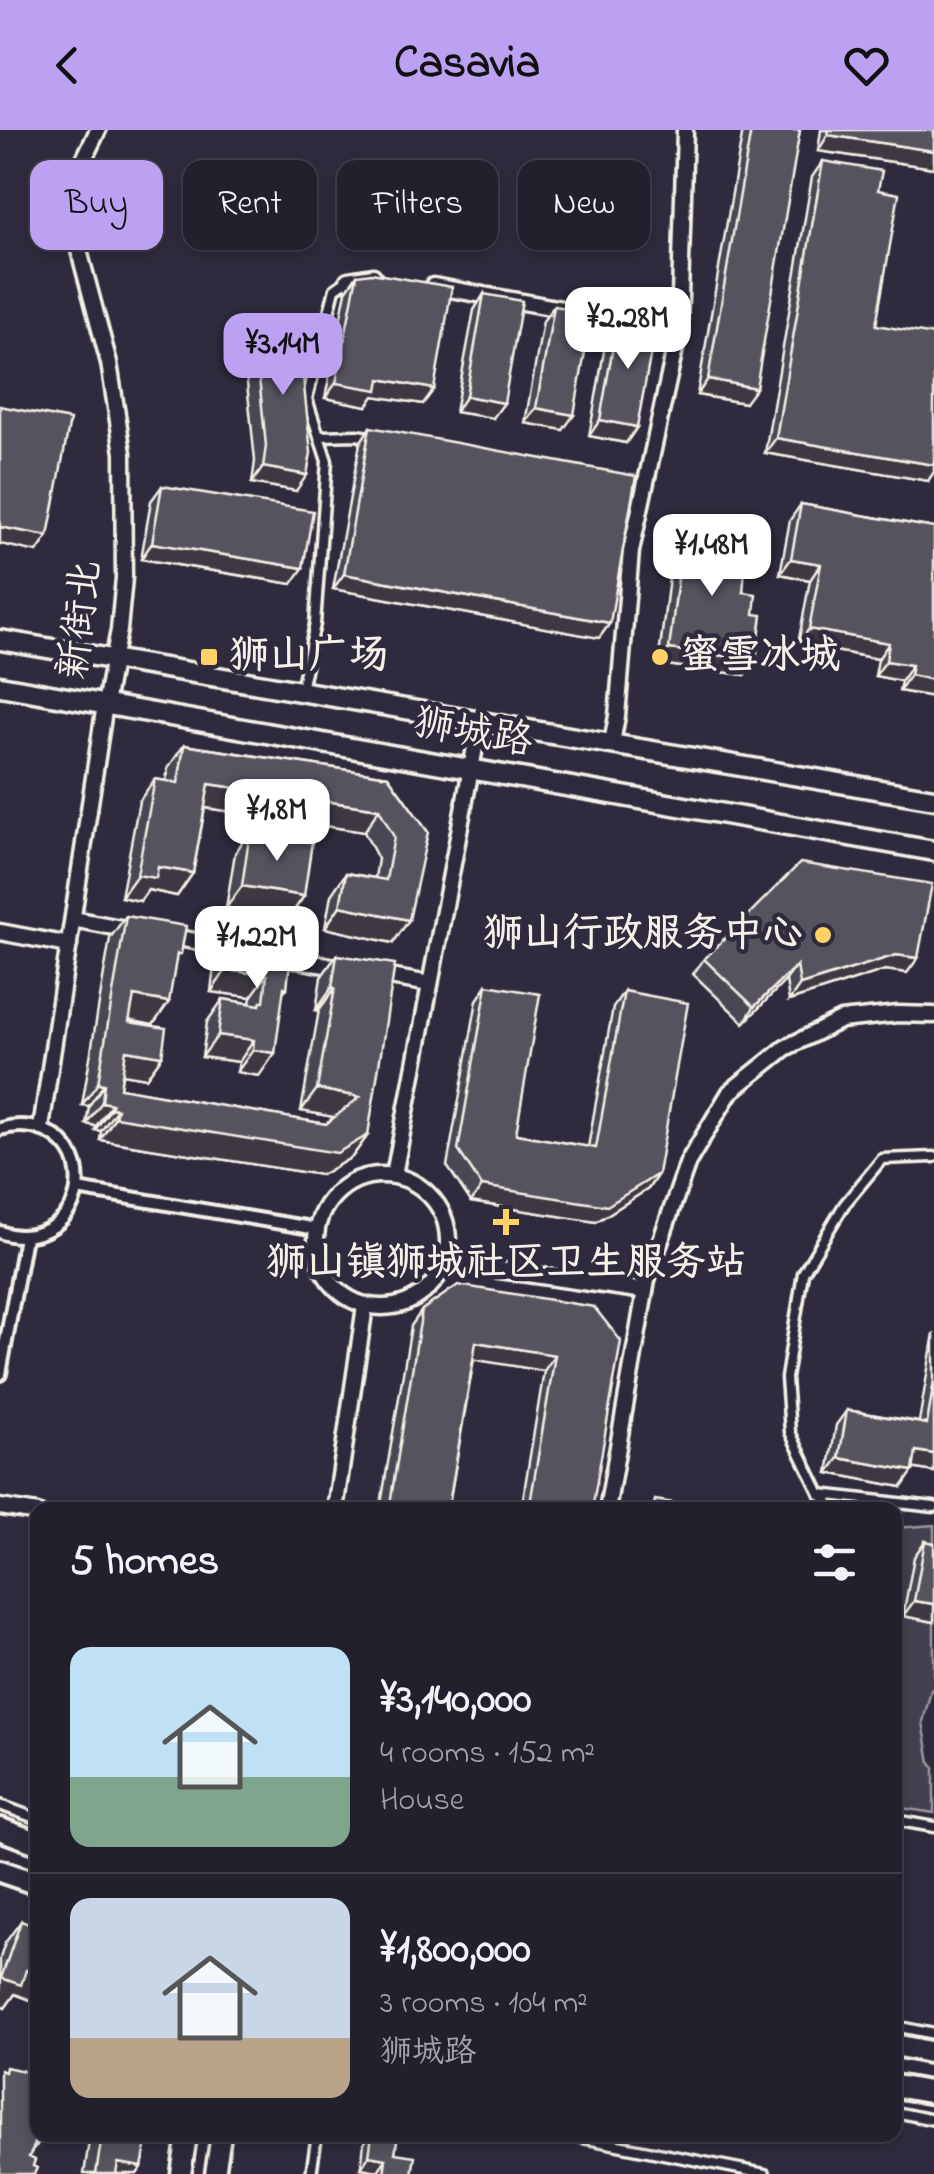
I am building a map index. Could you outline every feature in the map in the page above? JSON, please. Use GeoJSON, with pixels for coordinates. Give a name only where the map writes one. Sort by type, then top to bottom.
{"type":"FeatureCollection","features":[{"type":"Feature","properties":{"kind":"main road"},"geometry":{"type":"LineString","coordinates":[[0,1829],[30,1840]]}},
{"type":"Feature","properties":{"kind":"main road"},"geometry":{"type":"LineString","coordinates":[[0,1870],[30,1881]]}},
{"type":"Feature","properties":{"kind":"main road"},"geometry":{"type":"LineString","coordinates":[[902,2046],[934,2053]]}},
{"type":"Feature","properties":{"kind":"main road"},"geometry":{"type":"LineString","coordinates":[[902,2087],[934,2093]]}},
{"type":"Feature","properties":{"kind":"street","name":"新街北"},"geometry":{"type":"LineString","coordinates":[[42,1128],[124,578],[123,453],[109,363],[65,198],[98,130]]}},
{"type":"Feature","properties":{"kind":"street"},"geometry":{"type":"LineString","coordinates":[[612,744],[618,716],[631,550],[679,330],[685,130]]}},
{"type":"Feature","properties":{"kind":"street"},"geometry":{"type":"LineString","coordinates":[[348,280],[370,275],[389,278]]}},
{"type":"Feature","properties":{"kind":"street"},"geometry":{"type":"LineString","coordinates":[[408,282],[679,330]]}},
{"type":"Feature","properties":{"kind":"street","name":"狮城路"},"geometry":{"type":"LineString","coordinates":[[0,640],[934,798]]}},
{"type":"Feature","properties":{"kind":"street","name":"狮城路"},"geometry":{"type":"LineString","coordinates":[[0,686],[934,851]]}},
{"type":"Feature","properties":{"kind":"street"},"geometry":{"type":"LineString","coordinates":[[394,1175],[480,721]]}},
{"type":"Feature","properties":{"kind":"street"},"geometry":{"type":"LineString","coordinates":[[72,919],[430,984]]}},
{"type":"Feature","properties":{"kind":"street"},"geometry":{"type":"LineString","coordinates":[[0,932],[69,945]]}},
{"type":"Feature","properties":{"kind":"street"},"geometry":{"type":"LineString","coordinates":[[608,1502],[645,1291],[688,1162],[730,1092],[785,1048],[841,1020],[934,1015]]}},
{"type":"Feature","properties":{"kind":"street"},"geometry":{"type":"LineString","coordinates":[[0,1129],[16,1124],[53,1134],[67,1147],[76,1170],[77,1189],[71,1208],[44,1232],[24,1237],[0,1232]]}},
{"type":"Feature","properties":{"kind":"street"},"geometry":{"type":"LineString","coordinates":[[370,1175],[394,1175],[416,1183],[440,1208],[448,1230],[448,1254],[439,1276],[411,1302],[389,1308],[366,1306],[344,1297],[328,1280],[318,1259],[316,1229],[331,1197],[349,1182],[370,1175]]}},
{"type":"Feature","properties":{"kind":"street"},"geometry":{"type":"LineString","coordinates":[[77,1189],[316,1229]]}},
{"type":"Feature","properties":{"kind":"street"},"geometry":{"type":"LineString","coordinates":[[0,1374],[24,1237]]}},
{"type":"Feature","properties":{"kind":"street"},"geometry":{"type":"LineString","coordinates":[[444,1262],[645,1291]]}},
{"type":"Feature","properties":{"kind":"street"},"geometry":{"type":"LineString","coordinates":[[336,1502],[366,1306]]}},
{"type":"Feature","properties":{"kind":"street"},"geometry":{"type":"LineString","coordinates":[[0,1507],[30,1513]]}},
{"type":"Feature","properties":{"kind":"street"},"geometry":{"type":"LineString","coordinates":[[181,2174],[186,2142]]}},
{"type":"Feature","properties":{"kind":"street"},"geometry":{"type":"LineString","coordinates":[[214,2174],[220,2142]]}},
{"type":"Feature","properties":{"kind":"lane"},"geometry":{"type":"LineString","coordinates":[[301,690],[315,624],[327,461],[307,399],[335,289],[348,280]]}},
{"type":"Feature","properties":{"kind":"lane"},"geometry":{"type":"LineString","coordinates":[[319,436],[376,438]]}},
{"type":"Feature","properties":{"kind":"lane"},"geometry":{"type":"LineString","coordinates":[[626,483],[645,486]]}},
{"type":"Feature","properties":{"kind":"lane"},"geometry":{"type":"LineString","coordinates":[[828,1502],[790,1432],[786,1378],[803,1274],[844,1205],[882,1158],[934,1158]]}},
{"type":"Feature","properties":{"kind":"lane"},"geometry":{"type":"LineString","coordinates":[[820,1494],[885,1502]]}},
{"type":"Feature","properties":{"kind":"lane"},"geometry":{"type":"LineString","coordinates":[[902,1504],[934,1508]]}},
{"type":"Feature","properties":{"kind":"lane"},"geometry":{"type":"LineString","coordinates":[[0,1806],[30,1815]]}},
{"type":"Feature","properties":{"kind":"lane"},"geometry":{"type":"LineString","coordinates":[[902,1821],[934,1828]]}},
{"type":"Feature","properties":{"kind":"lane"},"geometry":{"type":"LineString","coordinates":[[902,2027],[934,2034]]}},
{"type":"Feature","properties":{"kind":"lane"},"geometry":{"type":"LineString","coordinates":[[902,2113],[934,2120]]}},
{"type":"Feature","properties":{"kind":"lane"},"geometry":{"type":"LineString","coordinates":[[311,2174],[316,2142]]}},
{"type":"Feature","properties":{"kind":"lane"},"geometry":{"type":"LineString","coordinates":[[624,2142],[766,2174]]}},
{"type":"Feature","properties":{"kind":"shaded area"},"geometry":{"type":"Polygon","coordinates":[[[934,1525],[934,1688],[923,1722],[934,1768],[934,1813],[902,1808],[902,1527],[934,1525]]]}},
{"type":"Feature","properties":{"kind":"building"},"geometry":{"type":"Polygon","coordinates":[[[751,130],[800,130],[756,388],[708,379],[751,130]]]}},
{"type":"Feature","properties":{"kind":"building"},"geometry":{"type":"Polygon","coordinates":[[[829,130],[934,130],[934,151],[828,135],[829,130]]]}},
{"type":"Feature","properties":{"kind":"building"},"geometry":{"type":"Polygon","coordinates":[[[823,161],[882,171],[878,190],[899,194],[876,325],[934,335],[934,465],[776,438],[823,161]]]}},
{"type":"Feature","properties":{"kind":"building"},"geometry":{"type":"Polygon","coordinates":[[[371,273],[452,287],[434,389],[380,379],[378,390],[336,383],[357,275],[371,273]]]}},
{"type":"Feature","properties":{"kind":"building"},"geometry":{"type":"Polygon","coordinates":[[[484,294],[522,301],[504,403],[466,396],[484,294]]]}},
{"type":"Feature","properties":{"kind":"building"},"geometry":{"type":"Polygon","coordinates":[[[554,306],[592,312],[574,415],[536,408],[554,306]]]}},
{"type":"Feature","properties":{"kind":"building"},"geometry":{"type":"Polygon","coordinates":[[[618,318],[656,325],[637,427],[600,420],[618,318]]]}},
{"type":"Feature","properties":{"kind":"building"},"geometry":{"type":"Polygon","coordinates":[[[297,319],[311,453],[307,475],[263,467],[266,446],[254,328],[297,319]]]}},
{"type":"Feature","properties":{"kind":"building"},"geometry":{"type":"Polygon","coordinates":[[[0,406],[70,420],[48,536],[0,527],[0,406]]]}},
{"type":"Feature","properties":{"kind":"building"},"geometry":{"type":"Polygon","coordinates":[[[370,427],[636,476],[610,623],[344,574],[370,427]]]}},
{"type":"Feature","properties":{"kind":"building"},"geometry":{"type":"Polygon","coordinates":[[[162,486],[313,511],[303,568],[152,543],[162,486]]]}},
{"type":"Feature","properties":{"kind":"building"},"geometry":{"type":"Polygon","coordinates":[[[801,504],[934,528],[934,680],[910,675],[912,665],[886,661],[889,643],[809,629],[821,564],[791,559],[801,504]]]}},
{"type":"Feature","properties":{"kind":"building"},"geometry":{"type":"Polygon","coordinates":[[[686,516],[715,520],[712,546],[737,550],[734,568],[745,570],[743,592],[756,594],[754,614],[762,615],[756,660],[669,649],[686,516]]]}},
{"type":"Feature","properties":{"kind":"building"},"geometry":{"type":"Polygon","coordinates":[[[184,745],[388,776],[428,832],[409,920],[340,906],[346,873],[386,880],[394,837],[379,809],[209,784],[193,873],[158,867],[156,878],[137,875],[155,779],[178,783],[184,745]]]}},
{"type":"Feature","properties":{"kind":"building"},"geometry":{"type":"Polygon","coordinates":[[[250,831],[312,842],[304,896],[242,886],[250,831]]]}},
{"type":"Feature","properties":{"kind":"building","name":"狮山行政服务中心"},"geometry":{"type":"Polygon","coordinates":[[[800,863],[932,884],[918,958],[896,955],[800,985],[797,965],[754,1007],[704,959],[800,863]]]}},
{"type":"Feature","properties":{"kind":"building"},"geometry":{"type":"Polygon","coordinates":[[[126,916],[186,926],[169,1002],[134,996],[129,1022],[166,1028],[162,1056],[126,1050],[120,1088],[326,1124],[360,1097],[317,1089],[337,955],[395,964],[368,1135],[337,1153],[115,1117],[117,1109],[102,1102],[104,1084],[98,1083],[126,916]]]}},
{"type":"Feature","properties":{"kind":"building"},"geometry":{"type":"Polygon","coordinates":[[[231,933],[292,944],[275,1053],[253,1050],[254,1040],[218,1035],[223,999],[260,1005],[264,1001],[267,975],[226,970],[231,933]]]}},
{"type":"Feature","properties":{"kind":"building"},"geometry":{"type":"Polygon","coordinates":[[[487,985],[540,994],[516,1134],[596,1148],[624,991],[688,1003],[658,1174],[607,1206],[482,1186],[458,1150],[487,985]]]}},
{"type":"Feature","properties":{"kind":"building"},"geometry":{"type":"Polygon","coordinates":[[[458,1285],[594,1307],[621,1341],[593,1502],[530,1502],[555,1355],[476,1342],[449,1502],[390,1502],[422,1310],[458,1285]]]}},
{"type":"Feature","properties":{"kind":"building"},"geometry":{"type":"Polygon","coordinates":[[[934,1381],[934,1454],[916,1451],[913,1471],[839,1458],[847,1410],[927,1424],[934,1381]]]}},
{"type":"Feature","properties":{"kind":"building"},"geometry":{"type":"Polygon","coordinates":[[[925,1541],[934,1543],[934,1604],[914,1601],[925,1541]]]}},
{"type":"Feature","properties":{"kind":"building"},"geometry":{"type":"Polygon","coordinates":[[[21,1921],[30,1924],[30,1971],[26,1970],[21,1985],[1,1978],[21,1921]]]}},
{"type":"Feature","properties":{"kind":"building"},"geometry":{"type":"Polygon","coordinates":[[[6,2067],[30,2072],[30,2142],[34,2142],[29,2157],[35,2160],[34,2174],[0,2174],[0,2070],[5,2072],[6,2067]]]}},
{"type":"Feature","properties":{"kind":"building"},"geometry":{"type":"Polygon","coordinates":[[[101,2142],[147,2142],[142,2167],[118,2163],[116,2174],[96,2174],[101,2142]]]}},
{"type":"Feature","properties":{"kind":"building"},"geometry":{"type":"Polygon","coordinates":[[[371,2142],[397,2142],[395,2153],[415,2156],[412,2174],[384,2174],[386,2159],[369,2156],[371,2142]]]}},
{"type":"Feature","properties":{"kind":"place","name":"狮山广场"},"geometry":{"type":"Point","coordinates":[209,657]}},
{"type":"Feature","properties":{"kind":"place","name":"蜜雪冰城"},"geometry":{"type":"Point","coordinates":[660,657]}},
{"type":"Feature","properties":{"kind":"place","name":"狮山行政服务中心"},"geometry":{"type":"Point","coordinates":[823,935]}},
{"type":"Feature","properties":{"kind":"place","name":"狮山镇狮城社区卫生服务站"},"geometry":{"type":"Point","coordinates":[506,1222]}}]}
